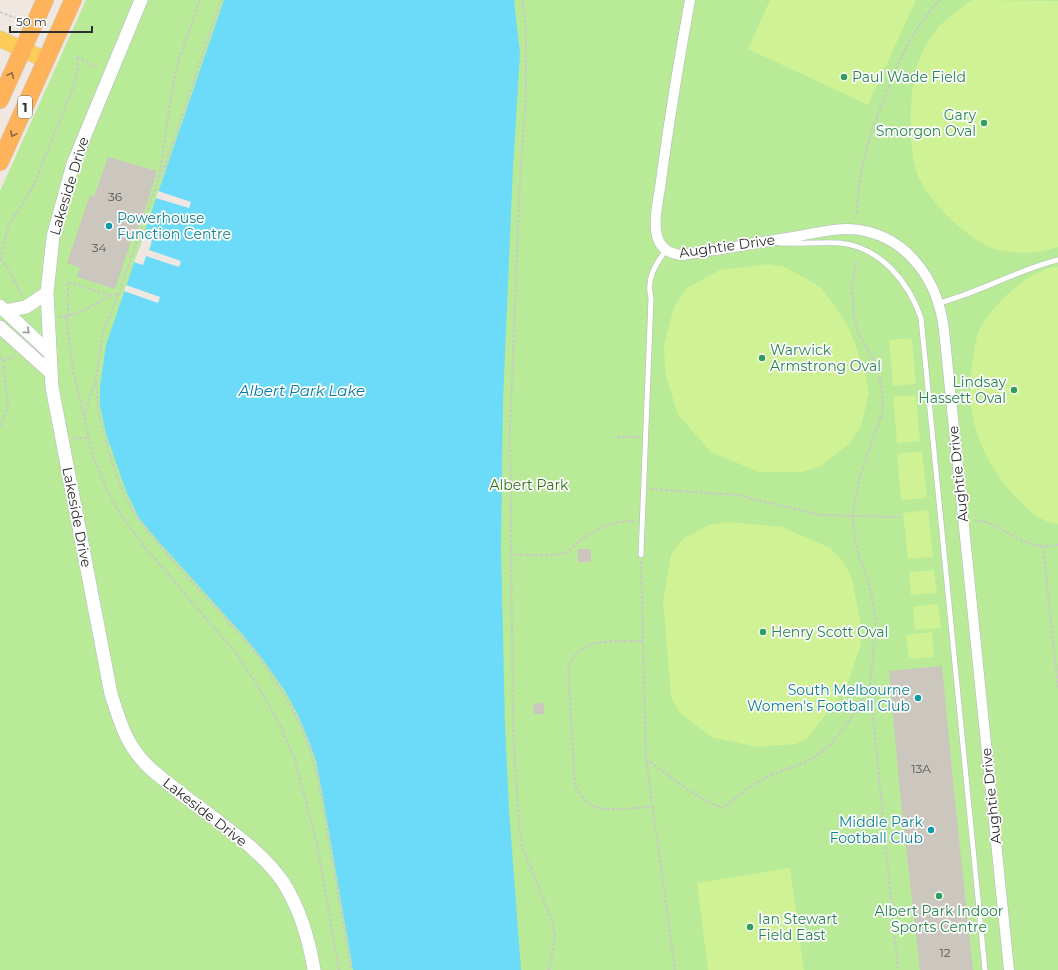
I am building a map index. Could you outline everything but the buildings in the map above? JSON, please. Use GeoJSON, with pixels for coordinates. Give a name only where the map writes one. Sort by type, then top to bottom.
{"type":"FeatureCollection","features":[{"type":"Feature","properties":{"kind":"highway","name":"1"},"geometry":{"type":"LineString","coordinates":[[0,100],[45,0]]}},
{"type":"Feature","properties":{"kind":"highway"},"geometry":{"type":"LineString","coordinates":[[51,0],[72,4]]}},
{"type":"Feature","properties":{"kind":"highway","name":"1"},"geometry":{"type":"LineString","coordinates":[[0,162],[72,4]]}},
{"type":"Feature","properties":{"kind":"main road"},"geometry":{"type":"LineString","coordinates":[[0,39],[46,60]]}},
{"type":"Feature","properties":{"kind":"street","name":"Lakeside Drive"},"geometry":{"type":"LineString","coordinates":[[141,0],[79,150],[66,187],[53,237],[47,293],[49,352],[62,440],[111,694],[126,737],[139,758],[152,770],[239,837],[276,873],[291,896],[300,914],[309,940],[314,970]]}},
{"type":"Feature","properties":{"kind":"street","name":"Aughtie Drive"},"geometry":{"type":"LineString","coordinates":[[690,0],[669,116],[656,219],[657,238],[666,250],[671,253],[682,255],[848,229],[878,236],[899,246],[910,255],[929,279],[940,303],[943,317],[1009,970]]}},
{"type":"Feature","properties":{"kind":"street"},"geometry":{"type":"LineString","coordinates":[[2,309],[26,307],[47,293]]}},
{"type":"Feature","properties":{"kind":"street"},"geometry":{"type":"LineString","coordinates":[[2,309],[49,352]]}},
{"type":"Feature","properties":{"kind":"street"},"geometry":{"type":"LineString","coordinates":[[0,327],[51,373]]}},
{"type":"Feature","properties":{"kind":"lane"},"geometry":{"type":"LineString","coordinates":[[756,243],[840,243],[854,246],[868,252],[889,266],[903,282],[916,304],[921,318],[985,970]]}},
{"type":"Feature","properties":{"kind":"lane"},"geometry":{"type":"LineString","coordinates":[[641,555],[644,437],[651,298],[650,282],[654,268],[666,250]]}},
{"type":"Feature","properties":{"kind":"lane"},"geometry":{"type":"LineString","coordinates":[[940,303],[978,291],[1028,269],[1058,260]]}},
{"type":"Feature","properties":{"kind":"path"},"geometry":{"type":"LineString","coordinates":[[159,178],[173,84],[179,59],[200,0]]}},
{"type":"Feature","properties":{"kind":"path"},"geometry":{"type":"LineString","coordinates":[[84,416],[96,379],[103,332],[119,293],[159,178],[165,166],[221,0]]}},
{"type":"Feature","properties":{"kind":"path"},"geometry":{"type":"LineString","coordinates":[[522,0],[526,28],[526,97],[520,177],[512,357],[510,555],[513,729],[519,825],[522,846],[552,921],[555,938],[549,970]]}},
{"type":"Feature","properties":{"kind":"path"},"geometry":{"type":"LineString","coordinates":[[857,213],[861,167],[877,114],[906,44],[924,18],[940,0]]}},
{"type":"Feature","properties":{"kind":"path"},"geometry":{"type":"LineString","coordinates":[[0,12],[18,19]]}},
{"type":"Feature","properties":{"kind":"path"},"geometry":{"type":"LineString","coordinates":[[26,307],[8,268],[0,259],[9,224],[32,189],[75,83],[78,68],[77,57],[110,73]]}},
{"type":"Feature","properties":{"kind":"path"},"geometry":{"type":"LineString","coordinates":[[856,262],[852,288],[854,319],[858,334],[878,368],[882,390],[882,411],[877,431],[860,476],[852,517],[856,550],[870,587],[876,622],[870,686],[898,970]]}},
{"type":"Feature","properties":{"kind":"path"},"geometry":{"type":"LineString","coordinates":[[110,296],[68,282],[68,316],[66,317],[73,370],[92,454],[118,510],[156,560],[236,654],[265,697],[282,730],[294,757],[317,844],[339,970]]}},
{"type":"Feature","properties":{"kind":"path"},"geometry":{"type":"LineString","coordinates":[[68,316],[119,293]]}},
{"type":"Feature","properties":{"kind":"path"},"geometry":{"type":"LineString","coordinates":[[3,361],[15,355]]}},
{"type":"Feature","properties":{"kind":"path"},"geometry":{"type":"LineString","coordinates":[[0,357],[3,361],[8,408],[0,426]]}},
{"type":"Feature","properties":{"kind":"path"},"geometry":{"type":"LineString","coordinates":[[96,379],[98,403],[108,449],[124,492],[136,516],[169,556],[256,652],[279,685],[300,724],[314,762],[319,783],[351,970]]}},
{"type":"Feature","properties":{"kind":"path"},"geometry":{"type":"LineString","coordinates":[[62,440],[89,437]]}},
{"type":"Feature","properties":{"kind":"path"},"geometry":{"type":"LineString","coordinates":[[616,437],[644,437]]}},
{"type":"Feature","properties":{"kind":"path"},"geometry":{"type":"LineString","coordinates":[[643,488],[720,493],[820,515],[900,517]]}},
{"type":"Feature","properties":{"kind":"path"},"geometry":{"type":"LineString","coordinates":[[963,520],[991,523],[1022,541],[1034,546],[1058,545]]}},
{"type":"Feature","properties":{"kind":"path"},"geometry":{"type":"LineString","coordinates":[[510,555],[556,554],[568,551],[579,542],[605,526],[627,521],[641,521]]}},
{"type":"Feature","properties":{"kind":"path"},"geometry":{"type":"LineString","coordinates":[[1043,546],[1058,688]]}},
{"type":"Feature","properties":{"kind":"path"},"geometry":{"type":"LineString","coordinates":[[641,555],[646,759],[675,970]]}},
{"type":"Feature","properties":{"kind":"path"},"geometry":{"type":"LineString","coordinates":[[642,641],[599,642],[588,645],[575,654],[568,668],[575,786],[579,794],[591,806],[605,809],[653,807]]}},
{"type":"Feature","properties":{"kind":"path"},"geometry":{"type":"LineString","coordinates":[[646,759],[710,804],[724,808],[744,790],[780,771],[800,765],[815,757],[830,745],[860,705],[870,686]]}},
{"type":"Feature","properties":{"kind":"green space","name":"Albert Park"},"geometry":{"type":"Polygon","coordinates":[[[86,0],[1058,0],[1058,970],[0,970],[0,191],[86,0]]]}},
{"type":"Feature","properties":{"kind":"green space","name":"Paul Wade Field"},"geometry":{"type":"Polygon","coordinates":[[[770,0],[916,0],[868,105],[748,49],[770,0]]]}},
{"type":"Feature","properties":{"kind":"green space","name":"Gary Smorgon Oval"},"geometry":{"type":"Polygon","coordinates":[[[973,0],[1058,1],[1058,247],[1043,251],[1021,253],[1006,252],[987,246],[952,221],[932,199],[919,178],[913,160],[911,134],[912,95],[918,65],[923,51],[931,37],[941,25],[963,6],[973,0]]]}},
{"type":"Feature","properties":{"kind":"green space","name":"Warwick Armstrong Oval"},"geometry":{"type":"Polygon","coordinates":[[[769,264],[785,267],[819,286],[833,303],[848,326],[865,371],[869,393],[861,426],[850,443],[821,466],[802,472],[759,472],[711,452],[678,415],[665,373],[664,344],[674,307],[687,288],[720,270],[769,264]]]}},
{"type":"Feature","properties":{"kind":"green space","name":"Lindsay Hassett Oval"},"geometry":{"type":"Polygon","coordinates":[[[1053,267],[1058,267],[1058,524],[1051,523],[1032,513],[1012,493],[1000,478],[982,446],[976,430],[970,395],[975,345],[983,323],[998,304],[1024,280],[1053,267]]]}},
{"type":"Feature","properties":{"kind":"green space"},"geometry":{"type":"Polygon","coordinates":[[[912,338],[916,384],[893,386],[889,340],[912,338]]]}},
{"type":"Feature","properties":{"kind":"green space"},"geometry":{"type":"Polygon","coordinates":[[[916,395],[920,441],[897,443],[893,397],[916,395]]]}},
{"type":"Feature","properties":{"kind":"green space"},"geometry":{"type":"Polygon","coordinates":[[[922,451],[927,498],[901,500],[897,454],[922,451]]]}},
{"type":"Feature","properties":{"kind":"green space"},"geometry":{"type":"Polygon","coordinates":[[[928,510],[933,557],[908,559],[903,513],[928,510]]]}},
{"type":"Feature","properties":{"kind":"green space","name":"Henry Scott Oval"},"geometry":{"type":"Polygon","coordinates":[[[729,522],[782,527],[830,548],[842,560],[852,578],[860,620],[861,645],[847,685],[808,738],[796,744],[757,747],[711,737],[679,712],[671,697],[663,601],[671,555],[683,539],[709,525],[729,522]]]}},
{"type":"Feature","properties":{"kind":"green space"},"geometry":{"type":"Polygon","coordinates":[[[934,570],[937,593],[911,595],[909,572],[934,570]]]}},
{"type":"Feature","properties":{"kind":"green space"},"geometry":{"type":"Polygon","coordinates":[[[938,604],[941,628],[915,630],[913,607],[938,604]]]}},
{"type":"Feature","properties":{"kind":"green space"},"geometry":{"type":"Polygon","coordinates":[[[932,632],[934,657],[909,659],[906,635],[932,632]]]}},
{"type":"Feature","properties":{"kind":"green space","name":"Ian Stewart Field East"},"geometry":{"type":"Polygon","coordinates":[[[790,868],[804,970],[708,970],[697,883],[790,868]]]}},
{"type":"Feature","properties":{"kind":"water","name":"Albert Park Lake"},"geometry":{"type":"Polygon","coordinates":[[[224,0],[514,0],[520,53],[513,168],[503,400],[501,549],[505,726],[509,809],[521,970],[353,970],[316,761],[297,713],[285,691],[243,635],[139,518],[126,491],[106,434],[100,405],[100,385],[106,345],[224,0]]]}},
{"type":"Feature","properties":{"kind":"pier"},"geometry":{"type":"Polygon","coordinates":[[[158,191],[191,202],[189,208],[156,198],[158,191]]]}},
{"type":"Feature","properties":{"kind":"pier"},"geometry":{"type":"Polygon","coordinates":[[[143,238],[152,241],[149,250],[181,261],[179,267],[146,256],[143,265],[134,262],[143,238]]]}},
{"type":"Feature","properties":{"kind":"pier"},"geometry":{"type":"Polygon","coordinates":[[[126,285],[160,297],[158,303],[124,291],[126,285]]]}},
{"type":"Feature","properties":{"kind":"place","name":"Paul Wade Field"},"geometry":{"type":"Point","coordinates":[844,77]}},
{"type":"Feature","properties":{"kind":"place","name":"Gary Smorgon Oval"},"geometry":{"type":"Point","coordinates":[984,123]}},
{"type":"Feature","properties":{"kind":"place","name":"Powerhouse Function Centre"},"geometry":{"type":"Point","coordinates":[109,226]}},
{"type":"Feature","properties":{"kind":"place","name":"Warwick Armstrong Oval"},"geometry":{"type":"Point","coordinates":[762,358]}},
{"type":"Feature","properties":{"kind":"place","name":"Lindsay Hassett Oval"},"geometry":{"type":"Point","coordinates":[1014,390]}},
{"type":"Feature","properties":{"kind":"place","name":"Henry Scott Oval"},"geometry":{"type":"Point","coordinates":[763,632]}},
{"type":"Feature","properties":{"kind":"place","name":"South Melbourne Women's Football Club"},"geometry":{"type":"Point","coordinates":[918,698]}},
{"type":"Feature","properties":{"kind":"place","name":"Middle Park Football Club"},"geometry":{"type":"Point","coordinates":[931,830]}},
{"type":"Feature","properties":{"kind":"place","name":"Albert Park Indoor Sports Centre"},"geometry":{"type":"Point","coordinates":[939,896]}},
{"type":"Feature","properties":{"kind":"place","name":"Ian Stewart Field East"},"geometry":{"type":"Point","coordinates":[750,927]}}]}
